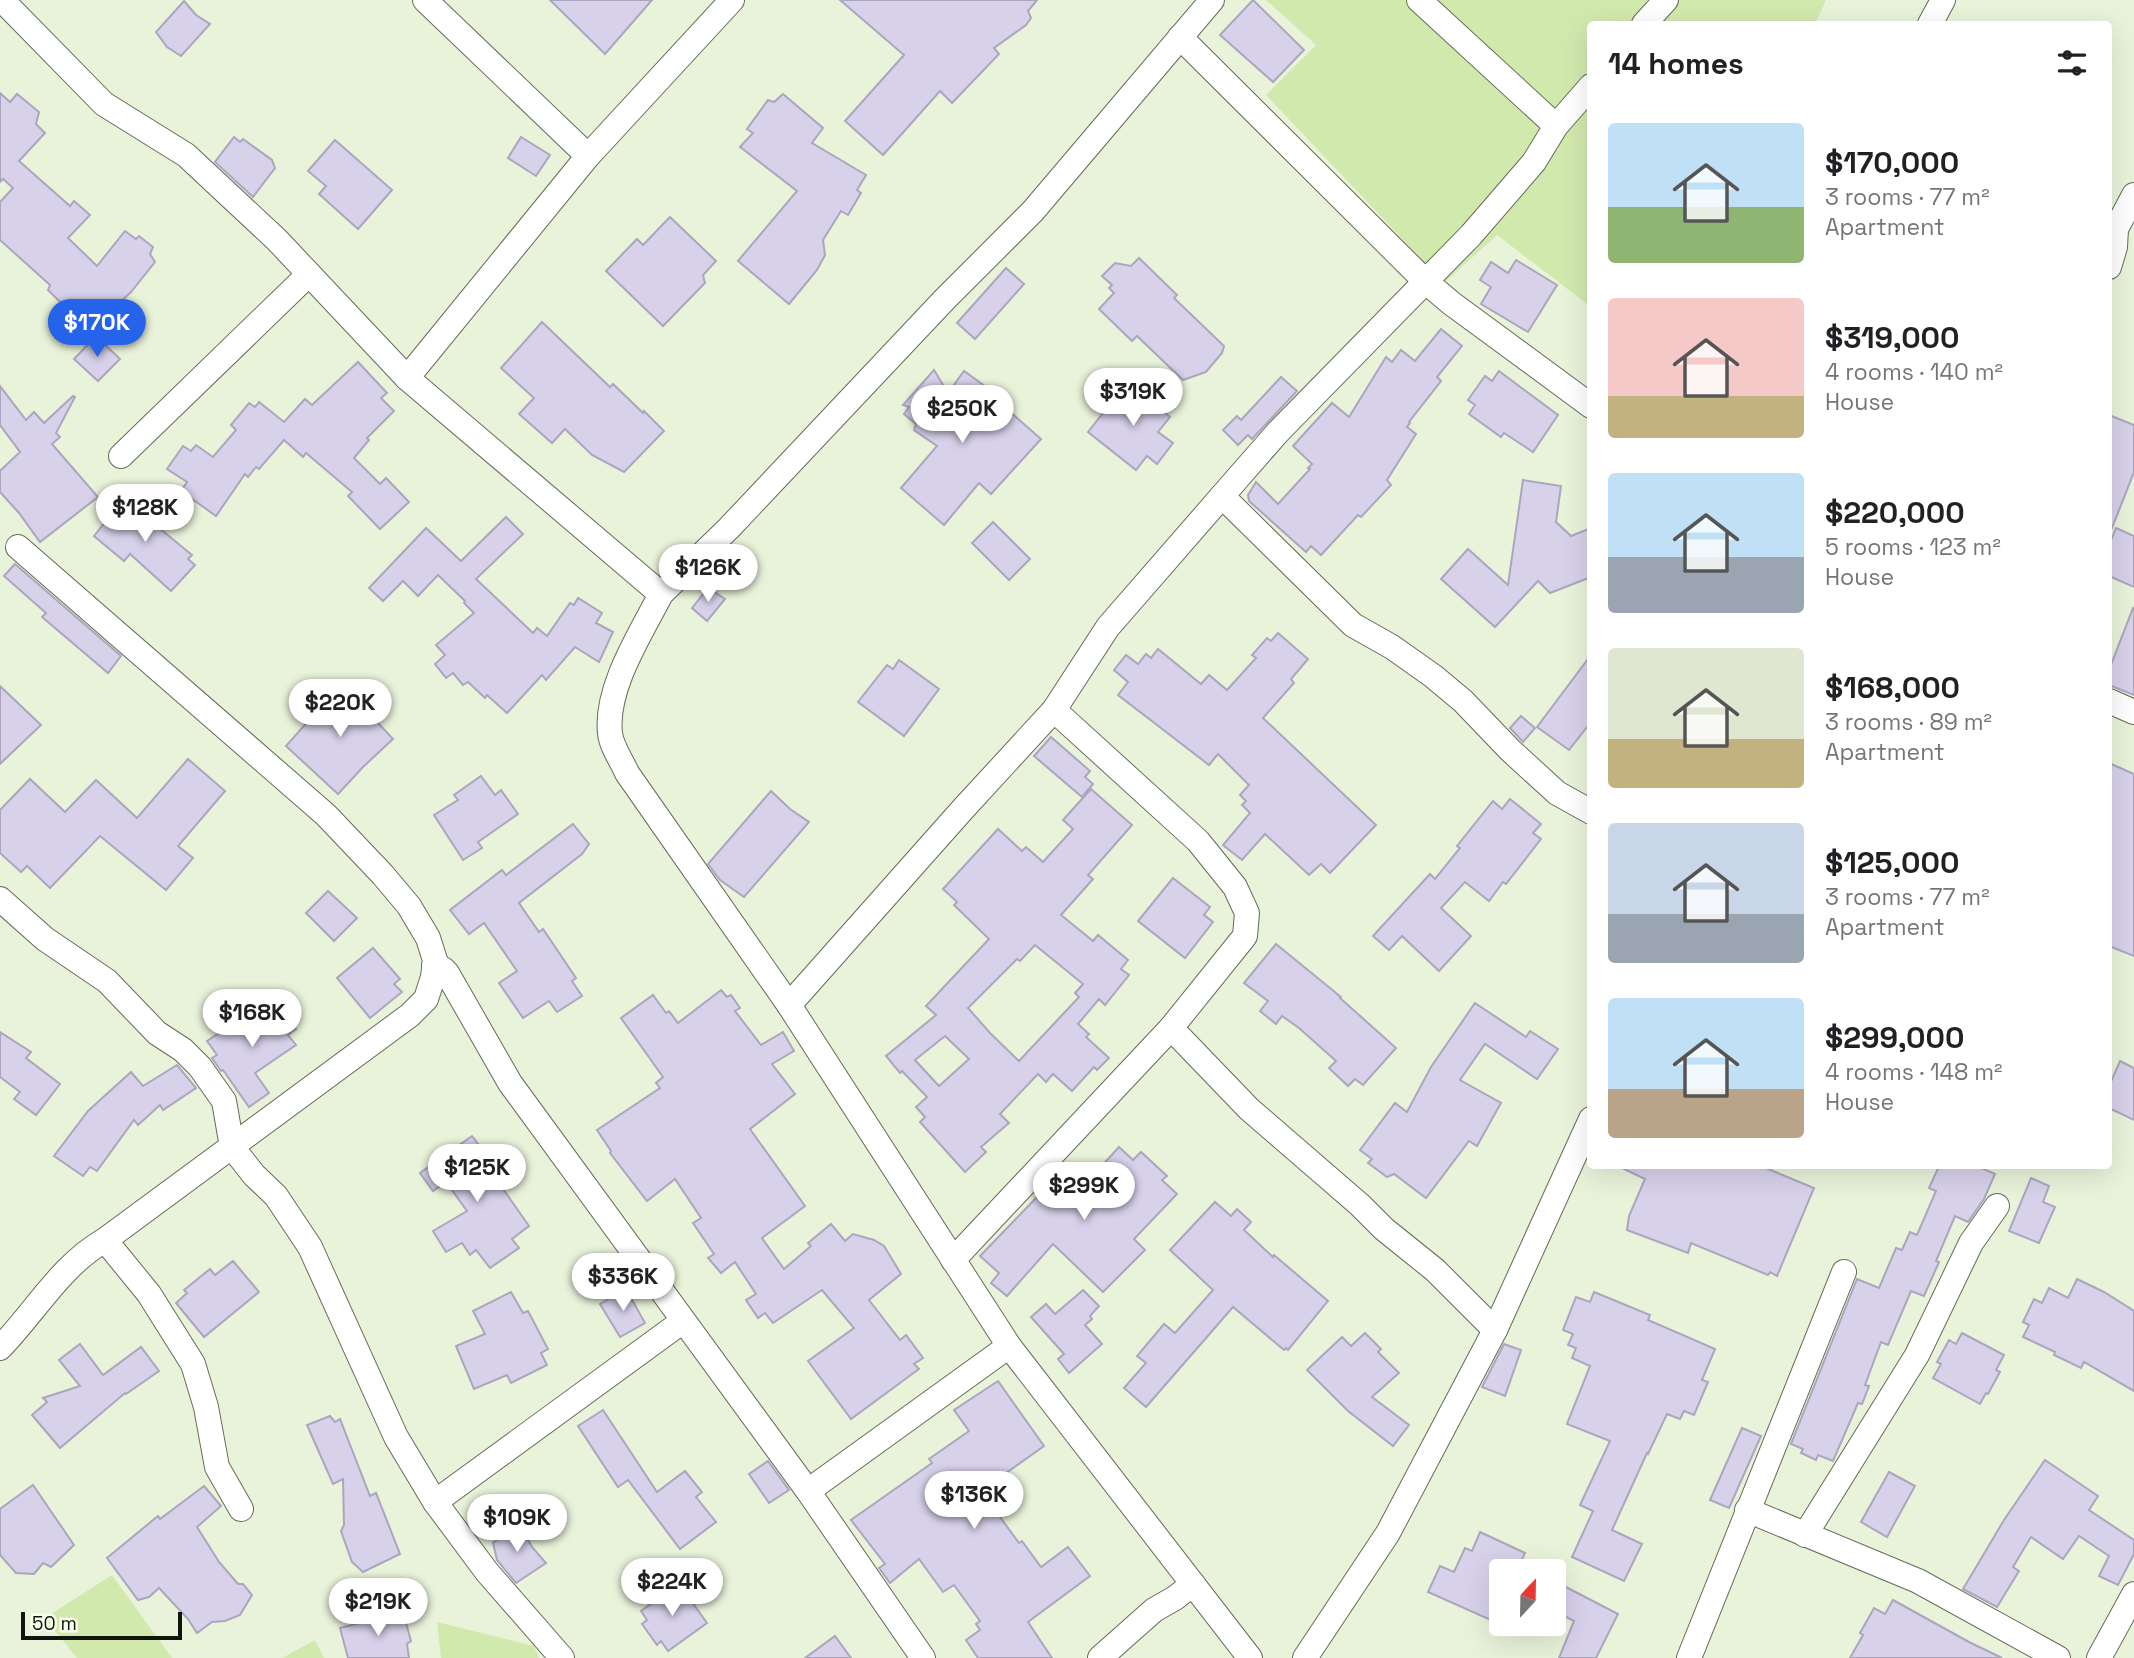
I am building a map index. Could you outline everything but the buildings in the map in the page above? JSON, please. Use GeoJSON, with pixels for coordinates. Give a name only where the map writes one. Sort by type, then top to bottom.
{"type":"FeatureCollection","features":[{"type":"Feature","properties":{"kind":"street"},"geometry":{"type":"LineString","coordinates":[[2,0],[104,104],[186,155],[276,240],[407,378],[661,594]]}},
{"type":"Feature","properties":{"kind":"street"},"geometry":{"type":"LineString","coordinates":[[425,0],[588,156]]}},
{"type":"Feature","properties":{"kind":"street"},"geometry":{"type":"LineString","coordinates":[[407,378],[588,156],[732,0]]}},
{"type":"Feature","properties":{"kind":"street"},"geometry":{"type":"LineString","coordinates":[[1212,0],[1033,211],[945,299],[729,528],[661,594],[618,684],[609,711],[610,736],[627,773],[789,1005],[1009,1346],[1250,1658]]}},
{"type":"Feature","properties":{"kind":"street"},"geometry":{"type":"LineString","coordinates":[[1419,0],[1556,126]]}},
{"type":"Feature","properties":{"kind":"street"},"geometry":{"type":"LineString","coordinates":[[1647,21],[1666,0]]}},
{"type":"Feature","properties":{"kind":"street"},"geometry":{"type":"LineString","coordinates":[[1932,21],[1943,0]]}},
{"type":"Feature","properties":{"kind":"street"},"geometry":{"type":"LineString","coordinates":[[1180,37],[1425,281],[1587,402]]}},
{"type":"Feature","properties":{"kind":"street"},"geometry":{"type":"LineString","coordinates":[[789,1005],[963,808],[1054,710],[1108,626],[1278,432],[1471,235],[1534,162],[1556,126],[1587,91]]}},
{"type":"Feature","properties":{"kind":"street"},"geometry":{"type":"LineString","coordinates":[[2112,257],[2115,247],[2113,225],[2134,195]]}},
{"type":"Feature","properties":{"kind":"street"},"geometry":{"type":"LineString","coordinates":[[121,456],[309,274]]}},
{"type":"Feature","properties":{"kind":"street"},"geometry":{"type":"LineString","coordinates":[[1222,496],[1353,625],[1392,647],[1433,676],[1463,701],[1510,750],[1558,793],[1587,810]]}},
{"type":"Feature","properties":{"kind":"street"},"geometry":{"type":"LineString","coordinates":[[0,1348],[87,1249],[105,1240],[410,1015],[426,999],[435,960],[428,939],[409,906],[326,815],[18,547]]}},
{"type":"Feature","properties":{"kind":"street"},"geometry":{"type":"LineString","coordinates":[[2112,702],[2134,712]]}},
{"type":"Feature","properties":{"kind":"street"},"geometry":{"type":"LineString","coordinates":[[953,1260],[1171,1028],[1245,936],[1247,913],[1235,887],[1198,841],[1054,710]]}},
{"type":"Feature","properties":{"kind":"street"},"geometry":{"type":"LineString","coordinates":[[0,899],[45,939],[107,981],[157,1033],[183,1050],[200,1067],[224,1101],[232,1147],[254,1175],[276,1196],[310,1247],[396,1437],[435,1502],[487,1572],[562,1658]]}},
{"type":"Feature","properties":{"kind":"street"},"geometry":{"type":"LineString","coordinates":[[434,966],[447,973],[510,1083],[808,1491],[923,1658]]}},
{"type":"Feature","properties":{"kind":"street"},"geometry":{"type":"LineString","coordinates":[[1171,1028],[1249,1109],[1384,1229],[1435,1270],[1495,1330]]}},
{"type":"Feature","properties":{"kind":"street"},"geometry":{"type":"LineString","coordinates":[[1305,1658],[1388,1534],[1495,1330],[1587,1128]]}},
{"type":"Feature","properties":{"kind":"street"},"geometry":{"type":"LineString","coordinates":[[1805,1535],[1917,1355],[1971,1243],[1997,1206]]}},
{"type":"Feature","properties":{"kind":"street"},"geometry":{"type":"LineString","coordinates":[[105,1240],[149,1294],[193,1364],[206,1407],[217,1467],[242,1509]]}},
{"type":"Feature","properties":{"kind":"street"},"geometry":{"type":"LineString","coordinates":[[1689,1658],[1843,1272]]}},
{"type":"Feature","properties":{"kind":"street"},"geometry":{"type":"LineString","coordinates":[[435,1502],[683,1321]]}},
{"type":"Feature","properties":{"kind":"street"},"geometry":{"type":"LineString","coordinates":[[808,1491],[1009,1346]]}},
{"type":"Feature","properties":{"kind":"street"},"geometry":{"type":"LineString","coordinates":[[1746,1510],[1918,1581],[2058,1658]]}},
{"type":"Feature","properties":{"kind":"street"},"geometry":{"type":"LineString","coordinates":[[1100,1658],[1154,1610],[1193,1584]]}},
{"type":"Feature","properties":{"kind":"street"},"geometry":{"type":"LineString","coordinates":[[2099,1658],[2134,1594]]}},
{"type":"Feature","properties":{"kind":"green space"},"geometry":{"type":"Polygon","coordinates":[[[1266,0],[1826,0],[1816,21],[1587,21],[1587,304],[1497,235],[1444,283],[1266,95],[1316,45],[1266,0]]]}},
{"type":"Feature","properties":{"kind":"green space"},"geometry":{"type":"Polygon","coordinates":[[[112,1575],[172,1658],[77,1658],[45,1618],[112,1575]]]}},
{"type":"Feature","properties":{"kind":"green space"},"geometry":{"type":"Polygon","coordinates":[[[437,1622],[534,1646],[539,1658],[441,1658],[437,1622]]]}},
{"type":"Feature","properties":{"kind":"green space"},"geometry":{"type":"Polygon","coordinates":[[[315,1640],[324,1658],[282,1658],[315,1640]]]}}]}
